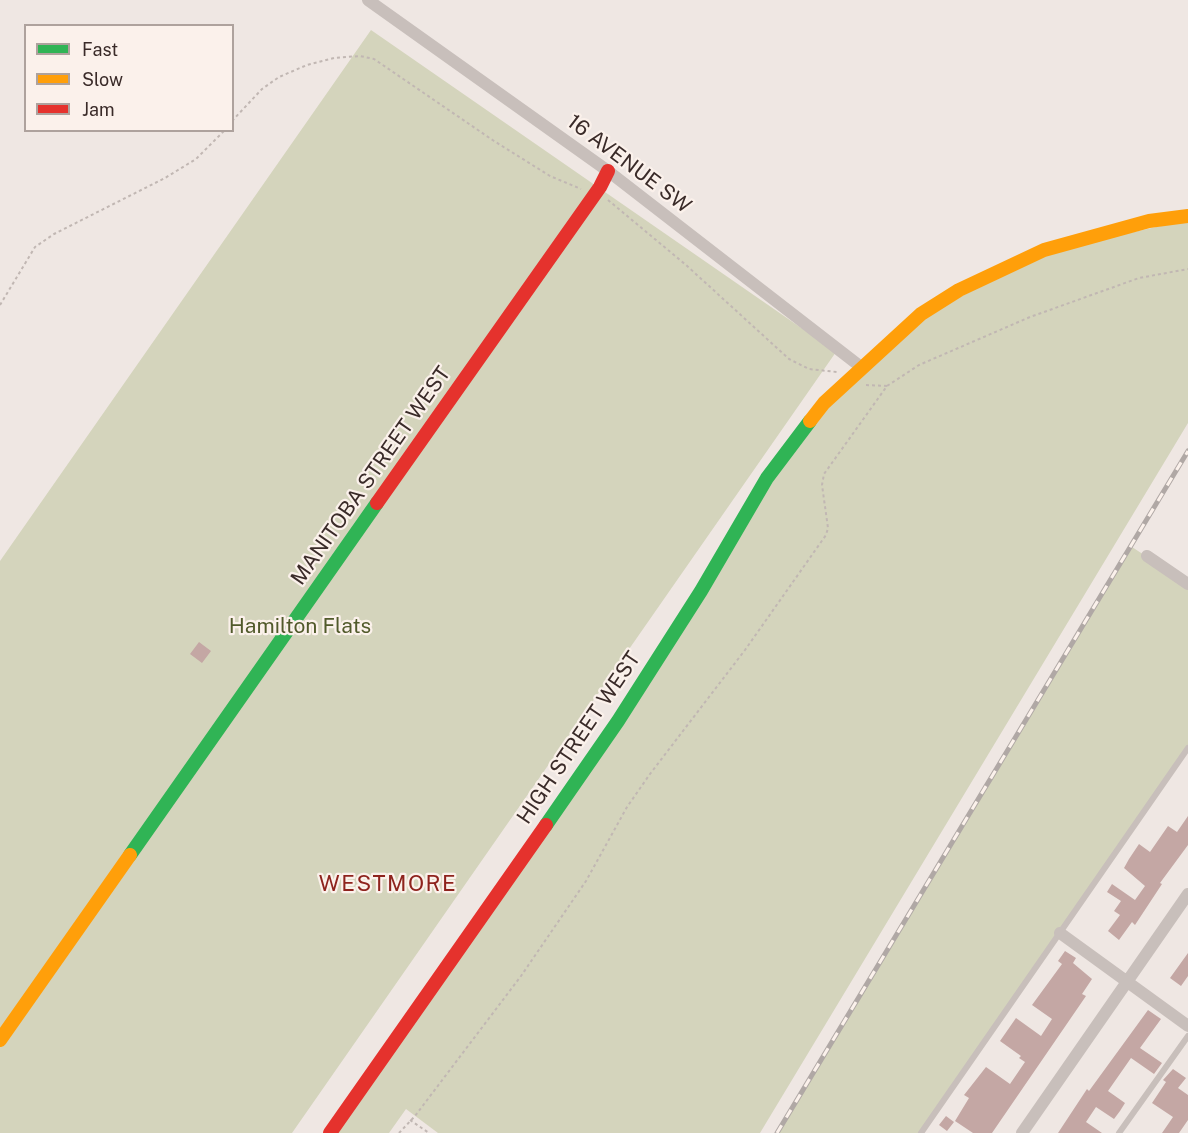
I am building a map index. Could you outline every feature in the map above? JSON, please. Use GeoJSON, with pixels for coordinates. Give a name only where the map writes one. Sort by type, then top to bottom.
{"type":"FeatureCollection","features":[{"type":"Feature","properties":{"kind":"main road","name":"MANITOBA STREET WEST"},"geometry":{"type":"LineString","coordinates":[[0,1040],[594,195],[608,171]]}},
{"type":"Feature","properties":{"kind":"main road","name":"HIGH STREET WEST"},"geometry":{"type":"LineString","coordinates":[[330,1133],[618,721],[701,591],[767,478],[824,403],[921,314],[959,290],[1044,250],[1149,221],[1188,216]]}},
{"type":"Feature","properties":{"kind":"street","name":"16 AVENUE SW"},"geometry":{"type":"LineString","coordinates":[[368,0],[608,171],[861,367]]}},
{"type":"Feature","properties":{"kind":"street"},"geometry":{"type":"LineString","coordinates":[[1147,556],[1188,584]]}},
{"type":"Feature","properties":{"kind":"street"},"geometry":{"type":"LineString","coordinates":[[1022,1133],[1188,894]]}},
{"type":"Feature","properties":{"kind":"street"},"geometry":{"type":"LineString","coordinates":[[1060,933],[1188,1026]]}},
{"type":"Feature","properties":{"kind":"lane"},"geometry":{"type":"LineString","coordinates":[[921,1133],[1188,748]]}},
{"type":"Feature","properties":{"kind":"lane"},"geometry":{"type":"LineString","coordinates":[[1119,1133],[1188,1036]]}},
{"type":"Feature","properties":{"kind":"path"},"geometry":{"type":"LineString","coordinates":[[234,119],[261,89],[279,77],[308,65],[334,58],[360,56],[374,59],[423,95],[550,176],[614,202],[789,359],[809,369],[830,370],[865,385],[887,387]]}},
{"type":"Feature","properties":{"kind":"path"},"geometry":{"type":"LineString","coordinates":[[0,305],[35,248],[54,234],[165,178],[196,159],[223,132]]}},
{"type":"Feature","properties":{"kind":"path"},"geometry":{"type":"LineString","coordinates":[[399,1133],[520,976],[586,881],[627,807],[745,650],[826,536],[828,528],[822,485],[824,474],[887,387],[919,365],[1030,317],[1139,278],[1188,269]]}},
{"type":"Feature","properties":{"kind":"path"},"geometry":{"type":"LineString","coordinates":[[410,1120],[429,1133]]}},
{"type":"Feature","properties":{"kind":"green space","name":"Hamilton Flats"},"geometry":{"type":"Polygon","coordinates":[[[371,30],[836,352],[292,1133],[0,1133],[0,561],[371,30]]]}},
{"type":"Feature","properties":{"kind":"green space"},"geometry":{"type":"Polygon","coordinates":[[[1188,220],[1188,423],[760,1133],[438,1133],[406,1109],[389,1133],[333,1133],[824,404],[922,317],[1048,251],[1188,220]]]}},
{"type":"Feature","properties":{"kind":"green space"},"geometry":{"type":"Polygon","coordinates":[[[1132,547],[1188,584],[1188,748],[921,1133],[779,1133],[1132,547]]]}},
{"type":"Feature","properties":{"kind":"building"},"geometry":{"type":"Polygon","coordinates":[[[199,642],[211,651],[202,663],[190,654],[199,642]]]}},
{"type":"Feature","properties":{"kind":"building"},"geometry":{"type":"Polygon","coordinates":[[[1188,816],[1188,845],[1160,883],[1162,884],[1135,925],[1132,922],[1119,940],[1108,931],[1120,915],[1114,911],[1121,901],[1107,892],[1112,884],[1135,900],[1145,886],[1124,868],[1129,859],[1139,844],[1150,852],[1168,826],[1177,832],[1188,816]]]}},
{"type":"Feature","properties":{"kind":"building"},"geometry":{"type":"Polygon","coordinates":[[[1065,951],[1076,958],[1073,963],[1092,979],[1082,994],[1086,996],[992,1133],[973,1133],[955,1121],[969,1098],[964,1095],[986,1067],[1010,1084],[1025,1062],[1019,1058],[1021,1056],[1000,1041],[1016,1018],[1041,1036],[1052,1019],[1032,1005],[1062,964],[1058,961],[1065,951]]]}},
{"type":"Feature","properties":{"kind":"building"},"geometry":{"type":"Polygon","coordinates":[[[1188,953],[1188,976],[1181,986],[1170,978],[1188,953]]]}},
{"type":"Feature","properties":{"kind":"building"},"geometry":{"type":"Polygon","coordinates":[[[1148,1010],[1161,1019],[1140,1048],[1162,1063],[1154,1074],[1131,1058],[1108,1091],[1125,1103],[1120,1111],[1114,1119],[1096,1107],[1086,1122],[1102,1133],[1058,1133],[1087,1089],[1089,1091],[1148,1010]]]}},
{"type":"Feature","properties":{"kind":"building"},"geometry":{"type":"Polygon","coordinates":[[[1173,1069],[1186,1078],[1178,1088],[1188,1095],[1188,1120],[1179,1133],[1162,1133],[1173,1117],[1152,1103],[1166,1082],[1163,1080],[1173,1069]]]}},
{"type":"Feature","properties":{"kind":"building"},"geometry":{"type":"Polygon","coordinates":[[[946,1116],[954,1122],[947,1131],[939,1125],[946,1116]]]}},
{"type":"Feature","properties":{"kind":"railway"},"geometry":{"type":"LineString","coordinates":[[777,1133],[1188,451]]}},
{"type":"Feature","properties":{"kind":"traffic: fast"},"geometry":{"type":"LineString","coordinates":[[546,825],[618,721],[701,591],[767,478],[810,421]]}},
{"type":"Feature","properties":{"kind":"traffic: fast"},"geometry":{"type":"LineString","coordinates":[[130,855],[377,503]]}},
{"type":"Feature","properties":{"kind":"traffic: slow"},"geometry":{"type":"LineString","coordinates":[[810,421],[824,403],[921,314],[959,290],[1044,250],[1149,221],[1188,216]]}},
{"type":"Feature","properties":{"kind":"traffic: slow"},"geometry":{"type":"LineString","coordinates":[[0,1040],[130,855]]}},
{"type":"Feature","properties":{"kind":"traffic: jam"},"geometry":{"type":"LineString","coordinates":[[377,503],[600,187],[608,171]]}},
{"type":"Feature","properties":{"kind":"traffic: jam"},"geometry":{"type":"LineString","coordinates":[[330,1133],[546,825]]}},
{"type":"Feature","properties":{"kind":"district","name":"WESTMORE"},"geometry":{"type":"Point","coordinates":[388,884]}}]}
